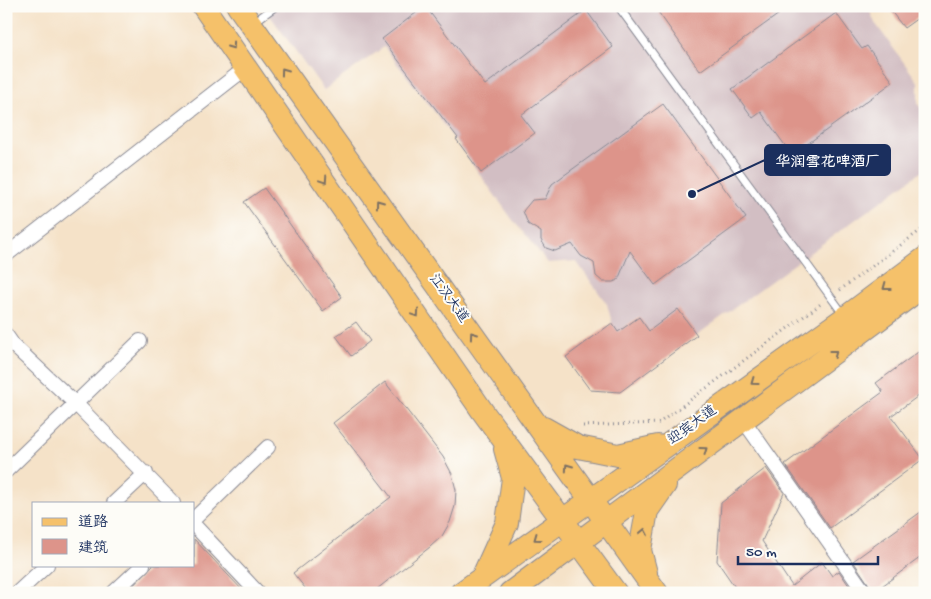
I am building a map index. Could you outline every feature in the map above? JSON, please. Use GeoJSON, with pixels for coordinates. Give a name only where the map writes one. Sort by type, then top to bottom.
{"type":"FeatureCollection","features":[{"type":"Feature","properties":{"kind":"main road"},"geometry":{"type":"LineString","coordinates":[[203,6],[503,439],[616,593]]}},
{"type":"Feature","properties":{"kind":"main road","name":"江汉大道"},"geometry":{"type":"LineString","coordinates":[[238,6],[652,586]]}},
{"type":"Feature","properties":{"kind":"main road","name":"迎宾大道"},"geometry":{"type":"LineString","coordinates":[[461,593],[846,317],[925,258]]}},
{"type":"Feature","properties":{"kind":"main road","name":"迎宾大道"},"geometry":{"type":"LineString","coordinates":[[510,593],[925,285]]}},
{"type":"Feature","properties":{"kind":"main road"},"geometry":{"type":"LineString","coordinates":[[538,425],[578,447],[618,455],[668,444]]}},
{"type":"Feature","properties":{"kind":"main road"},"geometry":{"type":"LineString","coordinates":[[482,577],[507,523],[513,478],[503,439]]}},
{"type":"Feature","properties":{"kind":"main road"},"geometry":{"type":"LineString","coordinates":[[652,586],[640,550],[647,511],[674,472]]}},
{"type":"Feature","properties":{"kind":"street"},"geometry":{"type":"LineString","coordinates":[[6,255],[247,67]]}},
{"type":"Feature","properties":{"kind":"street"},"geometry":{"type":"LineString","coordinates":[[6,471],[140,341]]}},
{"type":"Feature","properties":{"kind":"street"},"geometry":{"type":"LineString","coordinates":[[9,344],[76,404],[146,473],[172,502]]}},
{"type":"Feature","properties":{"kind":"street"},"geometry":{"type":"LineString","coordinates":[[744,421],[865,593]]}},
{"type":"Feature","properties":{"kind":"street"},"geometry":{"type":"LineString","coordinates":[[195,518],[268,447]]}},
{"type":"Feature","properties":{"kind":"street"},"geometry":{"type":"LineString","coordinates":[[115,502],[146,473]]}},
{"type":"Feature","properties":{"kind":"street"},"geometry":{"type":"LineString","coordinates":[[195,525],[258,593]]}},
{"type":"Feature","properties":{"kind":"street"},"geometry":{"type":"LineString","coordinates":[[17,593],[46,566]]}},
{"type":"Feature","properties":{"kind":"street"},"geometry":{"type":"LineString","coordinates":[[113,593],[142,566]]}},
{"type":"Feature","properties":{"kind":"lane"},"geometry":{"type":"LineString","coordinates":[[251,25],[276,6]]}},
{"type":"Feature","properties":{"kind":"lane"},"geometry":{"type":"LineString","coordinates":[[618,6],[846,317]]}},
{"type":"Feature","properties":{"kind":"path"},"geometry":{"type":"LineString","coordinates":[[574,426],[659,423],[925,227]]}},
{"type":"Feature","properties":{"kind":"shaded area"},"geometry":{"type":"Polygon","coordinates":[[[263,6],[868,6],[875,23],[918,82],[918,103],[925,113],[925,169],[697,335],[678,309],[649,331],[638,317],[618,332],[612,323],[607,304],[576,261],[548,263],[512,219],[437,115],[384,47],[324,90],[263,6]]]}},
{"type":"Feature","properties":{"kind":"building"},"geometry":{"type":"Polygon","coordinates":[[[425,6],[485,85],[586,10],[613,47],[521,115],[535,133],[481,173],[456,139],[458,138],[382,39],[425,6]]]}},
{"type":"Feature","properties":{"kind":"building"},"geometry":{"type":"Polygon","coordinates":[[[654,6],[790,6],[700,71],[654,6]]]}},
{"type":"Feature","properties":{"kind":"building"},"geometry":{"type":"Polygon","coordinates":[[[887,6],[925,6],[925,13],[904,28],[887,6]]]}},
{"type":"Feature","properties":{"kind":"building"},"geometry":{"type":"Polygon","coordinates":[[[836,13],[862,49],[867,46],[893,82],[792,155],[761,112],[753,118],[732,89],[836,13]]]}},
{"type":"Feature","properties":{"kind":"building"},"geometry":{"type":"Polygon","coordinates":[[[663,104],[746,218],[655,285],[630,251],[618,280],[603,282],[596,276],[594,263],[581,256],[572,244],[555,251],[546,248],[541,240],[541,232],[528,224],[523,211],[532,200],[545,199],[552,184],[663,104]]]}},
{"type":"Feature","properties":{"kind":"building"},"geometry":{"type":"Polygon","coordinates":[[[264,188],[342,297],[323,311],[244,202],[264,188]]]}},
{"type":"Feature","properties":{"kind":"building"},"geometry":{"type":"Polygon","coordinates":[[[678,309],[697,335],[620,392],[590,390],[566,357],[612,323],[618,332],[639,317],[649,331],[678,309]]]}},
{"type":"Feature","properties":{"kind":"building"},"geometry":{"type":"Polygon","coordinates":[[[356,322],[370,341],[351,356],[336,336],[356,322]]]}},
{"type":"Feature","properties":{"kind":"building"},"geometry":{"type":"Polygon","coordinates":[[[925,347],[925,391],[891,416],[923,459],[830,528],[785,464],[883,392],[876,383],[925,347]]]}},
{"type":"Feature","properties":{"kind":"building"},"geometry":{"type":"Polygon","coordinates":[[[385,382],[443,457],[452,474],[456,490],[455,506],[450,522],[442,536],[430,547],[372,593],[309,593],[293,573],[391,497],[333,423],[385,382]]]}},
{"type":"Feature","properties":{"kind":"building"},"geometry":{"type":"Polygon","coordinates":[[[766,468],[784,493],[762,541],[792,586],[822,562],[832,576],[839,571],[854,593],[739,593],[717,561],[721,503],[766,468]]]}},
{"type":"Feature","properties":{"kind":"building"},"geometry":{"type":"Polygon","coordinates":[[[925,509],[925,554],[874,592],[853,561],[925,509]]]}},
{"type":"Feature","properties":{"kind":"building"},"geometry":{"type":"Polygon","coordinates":[[[195,540],[245,593],[126,593],[152,566],[195,566],[195,540]]]}},
{"type":"Feature","properties":{"kind":"place","name":"华润雪花啤酒厂"},"geometry":{"type":"Point","coordinates":[692,194]}}]}
